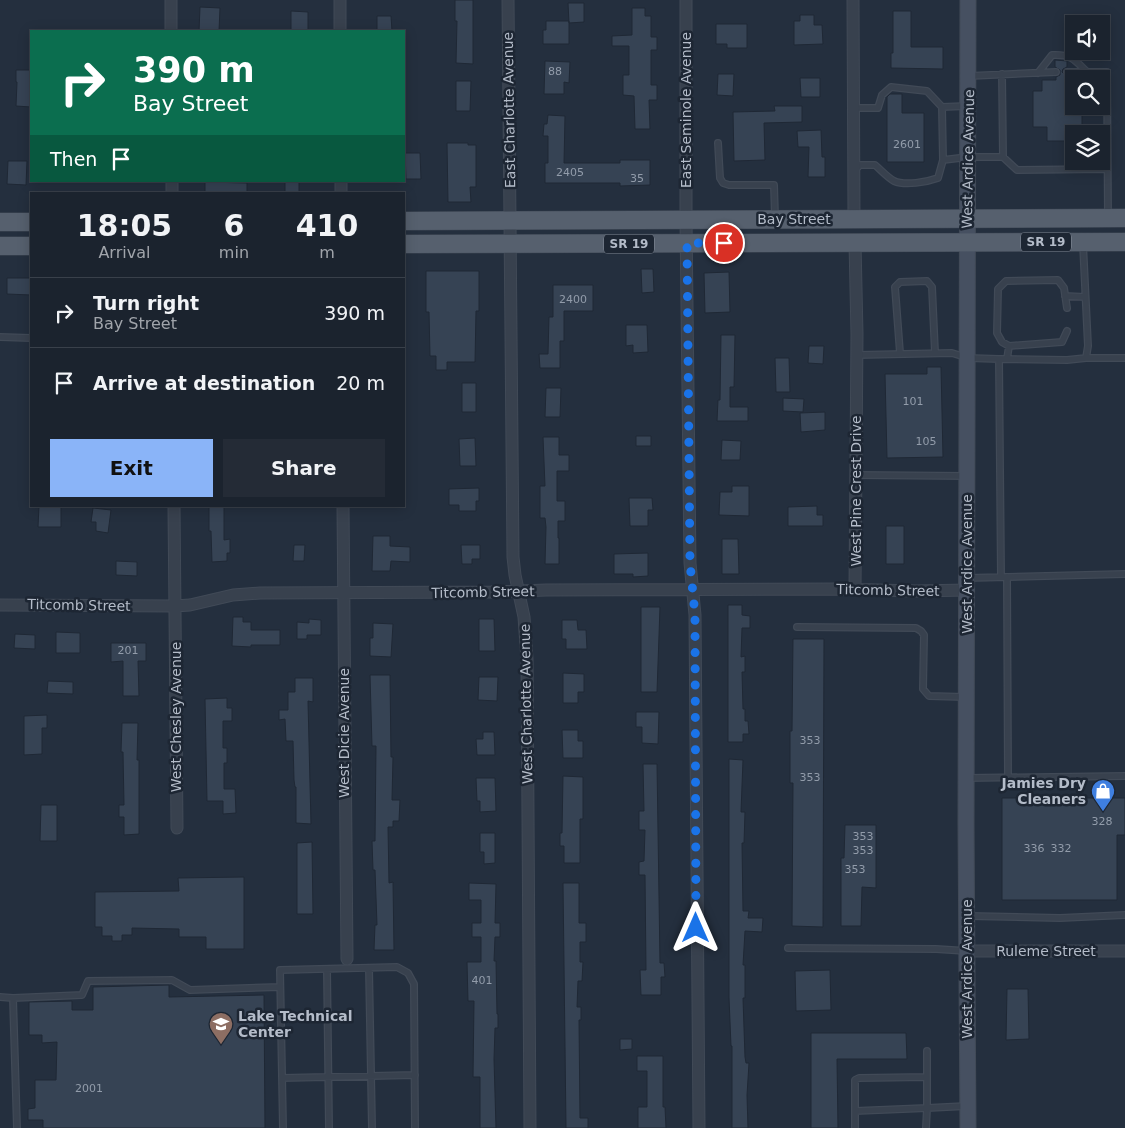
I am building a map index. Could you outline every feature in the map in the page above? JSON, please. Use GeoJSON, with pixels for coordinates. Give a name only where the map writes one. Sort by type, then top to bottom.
{"type":"FeatureCollection","features":[{"type":"Feature","properties":{"kind":"main road","name":"Bay Street"},"geometry":{"type":"LineString","coordinates":[[405,221],[1116,218]]}},
{"type":"Feature","properties":{"kind":"main road"},"geometry":{"type":"LineString","coordinates":[[0,222],[30,222]]}},
{"type":"Feature","properties":{"kind":"main road","name":"Bay Street"},"geometry":{"type":"LineString","coordinates":[[405,244],[510,244],[687,250],[855,243],[1125,242]]}},
{"type":"Feature","properties":{"kind":"main road"},"geometry":{"type":"LineString","coordinates":[[0,246],[30,246]]}},
{"type":"Feature","properties":{"kind":"street"},"geometry":{"type":"LineString","coordinates":[[171,0],[171,30]]}},
{"type":"Feature","properties":{"kind":"street"},"geometry":{"type":"LineString","coordinates":[[340,0],[340,30]]}},
{"type":"Feature","properties":{"kind":"street","name":"East Charlotte Avenue"},"geometry":{"type":"LineString","coordinates":[[508,0],[510,220]]}},
{"type":"Feature","properties":{"kind":"street","name":"East Seminole Avenue"},"geometry":{"type":"LineString","coordinates":[[686,0],[686,220],[690,563],[695,615],[699,1128]]}},
{"type":"Feature","properties":{"kind":"street"},"geometry":{"type":"LineString","coordinates":[[853,0],[854,219]]}},
{"type":"Feature","properties":{"kind":"street","name":"West Ardice Avenue"},"geometry":{"type":"LineString","coordinates":[[968,0],[966,916],[968,1128]]}},
{"type":"Feature","properties":{"kind":"street","name":"West Charlotte Avenue"},"geometry":{"type":"LineString","coordinates":[[510,220],[512,556],[524,617],[527,658],[530,1128]]}},
{"type":"Feature","properties":{"kind":"street","name":"West Pine Crest Drive"},"geometry":{"type":"LineString","coordinates":[[855,243],[855,589]]}},
{"type":"Feature","properties":{"kind":"street","name":"West Chesley Avenue"},"geometry":{"type":"LineString","coordinates":[[174,507],[177,828]]}},
{"type":"Feature","properties":{"kind":"street","name":"West Dicie Avenue"},"geometry":{"type":"LineString","coordinates":[[342,507],[347,959]]}},
{"type":"Feature","properties":{"kind":"street","name":"Titcomb Street"},"geometry":{"type":"LineString","coordinates":[[0,605],[175,606],[190,605],[233,595],[260,593],[855,589],[916,591],[967,584]]}},
{"type":"Feature","properties":{"kind":"street","name":"Ruleme Street"},"geometry":{"type":"LineString","coordinates":[[967,951],[1125,951]]}},
{"type":"Feature","properties":{"kind":"lane"},"geometry":{"type":"LineString","coordinates":[[1038,73],[1052,55],[1066,54],[1085,70]]}},
{"type":"Feature","properties":{"kind":"lane"},"geometry":{"type":"LineString","coordinates":[[969,76],[1056,72]]}},
{"type":"Feature","properties":{"kind":"lane"},"geometry":{"type":"LineString","coordinates":[[1002,74],[1003,157]]}},
{"type":"Feature","properties":{"kind":"lane"},"geometry":{"type":"LineString","coordinates":[[854,108],[878,108],[882,95],[892,87],[927,91],[942,107],[943,160],[938,178],[927,182],[895,181],[875,165],[860,165],[854,170]]}},
{"type":"Feature","properties":{"kind":"lane"},"geometry":{"type":"LineString","coordinates":[[942,107],[969,105]]}},
{"type":"Feature","properties":{"kind":"lane"},"geometry":{"type":"LineString","coordinates":[[718,142],[720,178],[723,183],[729,185],[774,185],[775,220]]}},
{"type":"Feature","properties":{"kind":"lane"},"geometry":{"type":"LineString","coordinates":[[943,160],[968,157],[1003,157],[1017,170],[1065,169]]}},
{"type":"Feature","properties":{"kind":"lane"},"geometry":{"type":"LineString","coordinates":[[1108,170],[1116,218]]}},
{"type":"Feature","properties":{"kind":"lane"},"geometry":{"type":"LineString","coordinates":[[1083,242],[1088,346],[1086,358]]}},
{"type":"Feature","properties":{"kind":"lane"},"geometry":{"type":"LineString","coordinates":[[1067,308],[1064,288],[1058,280],[1006,281],[998,289],[997,333],[1002,342],[1009,346],[1062,342],[1067,331]]}},
{"type":"Feature","properties":{"kind":"lane"},"geometry":{"type":"LineString","coordinates":[[900,353],[895,287],[900,282],[927,281],[932,287],[935,353]]}},
{"type":"Feature","properties":{"kind":"lane"},"geometry":{"type":"LineString","coordinates":[[1065,296],[1085,297]]}},
{"type":"Feature","properties":{"kind":"lane"},"geometry":{"type":"LineString","coordinates":[[0,337],[30,338]]}},
{"type":"Feature","properties":{"kind":"lane"},"geometry":{"type":"LineString","coordinates":[[1006,359],[1009,346]]}},
{"type":"Feature","properties":{"kind":"lane"},"geometry":{"type":"LineString","coordinates":[[856,355],[952,353],[968,358],[999,359],[1068,360],[1125,358]]}},
{"type":"Feature","properties":{"kind":"lane"},"geometry":{"type":"LineString","coordinates":[[999,359],[1008,777]]}},
{"type":"Feature","properties":{"kind":"lane"},"geometry":{"type":"LineString","coordinates":[[856,475],[968,476]]}},
{"type":"Feature","properties":{"kind":"lane"},"geometry":{"type":"LineString","coordinates":[[967,584],[1004,577],[1125,574]]}},
{"type":"Feature","properties":{"kind":"lane"},"geometry":{"type":"LineString","coordinates":[[797,626],[916,628],[924,636],[923,689],[926,694],[929,696],[967,696]]}},
{"type":"Feature","properties":{"kind":"lane"},"geometry":{"type":"LineString","coordinates":[[967,778],[1125,776]]}},
{"type":"Feature","properties":{"kind":"lane"},"geometry":{"type":"LineString","coordinates":[[966,916],[1060,918],[1125,914]]}},
{"type":"Feature","properties":{"kind":"lane"},"geometry":{"type":"LineString","coordinates":[[788,948],[936,948],[967,951]]}},
{"type":"Feature","properties":{"kind":"lane"},"geometry":{"type":"LineString","coordinates":[[283,1128],[280,970],[397,967],[408,973],[414,984],[416,1128]]}},
{"type":"Feature","properties":{"kind":"lane"},"geometry":{"type":"LineString","coordinates":[[369,968],[372,1128]]}},
{"type":"Feature","properties":{"kind":"lane"},"geometry":{"type":"LineString","coordinates":[[327,969],[329,1128]]}},
{"type":"Feature","properties":{"kind":"lane"},"geometry":{"type":"LineString","coordinates":[[0,997],[82,995],[88,981],[172,980],[190,990],[280,987]]}},
{"type":"Feature","properties":{"kind":"lane"},"geometry":{"type":"LineString","coordinates":[[13,998],[17,1128]]}},
{"type":"Feature","properties":{"kind":"lane"},"geometry":{"type":"LineString","coordinates":[[926,1128],[927,1051]]}},
{"type":"Feature","properties":{"kind":"lane"},"geometry":{"type":"LineString","coordinates":[[282,1078],[415,1076]]}},
{"type":"Feature","properties":{"kind":"lane"},"geometry":{"type":"LineString","coordinates":[[855,1128],[855,1080],[859,1078],[927,1077]]}},
{"type":"Feature","properties":{"kind":"lane"},"geometry":{"type":"LineString","coordinates":[[855,1111],[968,1106]]}},
{"type":"Feature","properties":{"kind":"building"},"geometry":{"type":"Polygon","coordinates":[[[455,0],[473,0],[473,64],[456,63],[457,21],[455,21],[455,0]]]}},
{"type":"Feature","properties":{"kind":"building"},"geometry":{"type":"Polygon","coordinates":[[[568,3],[584,3],[584,22],[569,23],[568,3]]]}},
{"type":"Feature","properties":{"kind":"building"},"geometry":{"type":"Polygon","coordinates":[[[200,7],[220,8],[219,30],[199,30],[200,7]]]}},
{"type":"Feature","properties":{"kind":"building"},"geometry":{"type":"Polygon","coordinates":[[[632,8],[645,8],[645,16],[651,16],[651,37],[657,37],[657,50],[651,50],[651,85],[657,85],[657,100],[649,100],[650,129],[635,129],[634,96],[623,95],[623,75],[629,75],[629,46],[612,46],[612,36],[632,35],[632,8]]]}},
{"type":"Feature","properties":{"kind":"building"},"geometry":{"type":"Polygon","coordinates":[[[291,11],[308,12],[308,30],[291,30],[291,11]]]}},
{"type":"Feature","properties":{"kind":"building"},"geometry":{"type":"Polygon","coordinates":[[[893,11],[911,11],[911,47],[943,47],[943,69],[891,68],[893,11]]]}},
{"type":"Feature","properties":{"kind":"building"},"geometry":{"type":"Polygon","coordinates":[[[800,15],[814,15],[814,25],[822,25],[823,44],[794,45],[794,21],[800,21],[800,15]]]}},
{"type":"Feature","properties":{"kind":"building"},"geometry":{"type":"Polygon","coordinates":[[[377,16],[391,16],[392,30],[377,30],[377,16]]]}},
{"type":"Feature","properties":{"kind":"building"},"geometry":{"type":"Polygon","coordinates":[[[546,21],[569,21],[569,44],[543,44],[543,30],[546,30],[546,21]]]}},
{"type":"Feature","properties":{"kind":"building"},"geometry":{"type":"Polygon","coordinates":[[[716,24],[747,24],[747,48],[727,48],[727,44],[716,44],[716,24]]]}},
{"type":"Feature","properties":{"kind":"building"},"geometry":{"type":"Polygon","coordinates":[[[1055,60],[1067,61],[1067,67],[1062,72],[1065,75],[1065,115],[1082,115],[1082,125],[1065,125],[1065,141],[1047,141],[1047,127],[1033,127],[1033,91],[1042,91],[1042,80],[1056,80],[1056,77],[1060,75],[1060,70],[1055,67],[1055,60]]]}},
{"type":"Feature","properties":{"kind":"building"},"geometry":{"type":"Polygon","coordinates":[[[545,61],[570,62],[569,83],[564,82],[564,94],[544,94],[545,61]]]}},
{"type":"Feature","properties":{"kind":"building"},"geometry":{"type":"Polygon","coordinates":[[[16,70],[30,70],[30,107],[16,106],[16,70]]]}},
{"type":"Feature","properties":{"kind":"building"},"geometry":{"type":"Polygon","coordinates":[[[718,74],[734,74],[733,96],[717,95],[718,74]]]}},
{"type":"Feature","properties":{"kind":"building"},"geometry":{"type":"Polygon","coordinates":[[[800,78],[820,78],[820,97],[801,97],[800,78]]]}},
{"type":"Feature","properties":{"kind":"building"},"geometry":{"type":"Polygon","coordinates":[[[456,81],[471,81],[470,111],[456,111],[456,81]]]}},
{"type":"Feature","properties":{"kind":"building"},"geometry":{"type":"Polygon","coordinates":[[[890,94],[902,94],[902,113],[924,113],[924,162],[887,162],[887,97],[890,94]]]}},
{"type":"Feature","properties":{"kind":"building"},"geometry":{"type":"Polygon","coordinates":[[[774,106],[802,106],[802,122],[764,123],[765,160],[734,161],[733,112],[775,111],[774,106]]]}},
{"type":"Feature","properties":{"kind":"building"},"geometry":{"type":"Polygon","coordinates":[[[548,115],[565,116],[564,163],[620,163],[620,160],[650,160],[650,185],[620,186],[620,183],[545,183],[545,163],[548,163],[548,136],[543,136],[544,124],[547,124],[548,115]]]}},
{"type":"Feature","properties":{"kind":"building"},"geometry":{"type":"Polygon","coordinates":[[[821,130],[822,157],[825,157],[825,177],[808,177],[809,147],[798,147],[797,131],[821,130]]]}},
{"type":"Feature","properties":{"kind":"building"},"geometry":{"type":"Polygon","coordinates":[[[447,143],[476,145],[476,187],[470,187],[471,202],[448,202],[447,143]]]}},
{"type":"Feature","properties":{"kind":"building"},"geometry":{"type":"Polygon","coordinates":[[[405,153],[420,153],[421,179],[406,179],[405,153]]]}},
{"type":"Feature","properties":{"kind":"building"},"geometry":{"type":"Polygon","coordinates":[[[8,161],[27,161],[26,185],[7,184],[8,161]]]}},
{"type":"Feature","properties":{"kind":"building"},"geometry":{"type":"Polygon","coordinates":[[[205,182],[247,183],[247,192],[205,192],[205,182]]]}},
{"type":"Feature","properties":{"kind":"building"},"geometry":{"type":"Polygon","coordinates":[[[285,182],[299,182],[299,192],[285,192],[285,182]]]}},
{"type":"Feature","properties":{"kind":"building"},"geometry":{"type":"Polygon","coordinates":[[[641,269],[653,269],[654,292],[642,293],[641,269]]]}},
{"type":"Feature","properties":{"kind":"building"},"geometry":{"type":"Polygon","coordinates":[[[426,271],[479,271],[479,311],[476,311],[475,362],[447,362],[447,370],[436,370],[436,356],[430,356],[429,312],[426,312],[426,271]]]}},
{"type":"Feature","properties":{"kind":"building"},"geometry":{"type":"Polygon","coordinates":[[[729,272],[730,312],[705,313],[704,273],[729,272]]]}},
{"type":"Feature","properties":{"kind":"building"},"geometry":{"type":"Polygon","coordinates":[[[7,278],[30,278],[30,295],[7,294],[7,278]]]}},
{"type":"Feature","properties":{"kind":"building"},"geometry":{"type":"Polygon","coordinates":[[[553,285],[593,285],[593,311],[564,311],[564,341],[560,341],[560,368],[540,368],[539,354],[548,354],[549,317],[553,317],[553,285]]]}},
{"type":"Feature","properties":{"kind":"building"},"geometry":{"type":"Polygon","coordinates":[[[626,325],[647,325],[648,352],[633,353],[633,345],[626,346],[626,325]]]}},
{"type":"Feature","properties":{"kind":"building"},"geometry":{"type":"Polygon","coordinates":[[[721,335],[735,335],[734,387],[730,387],[730,407],[748,407],[748,421],[717,421],[718,400],[720,400],[721,335]]]}},
{"type":"Feature","properties":{"kind":"building"},"geometry":{"type":"Polygon","coordinates":[[[809,346],[824,346],[823,364],[808,363],[809,346]]]}},
{"type":"Feature","properties":{"kind":"building"},"geometry":{"type":"Polygon","coordinates":[[[775,358],[789,358],[790,392],[776,392],[775,358]]]}},
{"type":"Feature","properties":{"kind":"building"},"geometry":{"type":"Polygon","coordinates":[[[927,367],[941,367],[943,457],[887,458],[885,374],[927,374],[927,367]]]}},
{"type":"Feature","properties":{"kind":"building"},"geometry":{"type":"Polygon","coordinates":[[[462,383],[476,383],[476,412],[462,412],[462,383]]]}},
{"type":"Feature","properties":{"kind":"building"},"geometry":{"type":"Polygon","coordinates":[[[546,388],[561,388],[560,417],[545,417],[546,388]]]}},
{"type":"Feature","properties":{"kind":"building"},"geometry":{"type":"Polygon","coordinates":[[[783,398],[804,399],[803,412],[783,411],[783,398]]]}},
{"type":"Feature","properties":{"kind":"building"},"geometry":{"type":"Polygon","coordinates":[[[825,412],[825,430],[801,432],[800,413],[825,412]]]}},
{"type":"Feature","properties":{"kind":"building"},"geometry":{"type":"Polygon","coordinates":[[[636,436],[651,436],[651,446],[636,446],[636,436]]]}},
{"type":"Feature","properties":{"kind":"building"},"geometry":{"type":"Polygon","coordinates":[[[543,437],[559,437],[559,455],[569,455],[569,471],[557,471],[557,501],[565,501],[565,521],[558,521],[559,564],[545,564],[546,527],[545,518],[540,518],[540,486],[545,486],[543,437]]]}},
{"type":"Feature","properties":{"kind":"building"},"geometry":{"type":"Polygon","coordinates":[[[475,438],[476,466],[460,466],[459,439],[475,438]]]}},
{"type":"Feature","properties":{"kind":"building"},"geometry":{"type":"Polygon","coordinates":[[[722,440],[741,441],[740,460],[721,460],[722,440]]]}},
{"type":"Feature","properties":{"kind":"building"},"geometry":{"type":"Polygon","coordinates":[[[732,486],[749,486],[749,516],[719,515],[720,492],[732,492],[732,486]]]}},
{"type":"Feature","properties":{"kind":"building"},"geometry":{"type":"Polygon","coordinates":[[[479,488],[479,501],[476,501],[476,511],[459,511],[459,505],[449,505],[449,489],[479,488]]]}},
{"type":"Feature","properties":{"kind":"building"},"geometry":{"type":"Polygon","coordinates":[[[629,498],[652,498],[653,510],[648,510],[648,526],[630,526],[629,498]]]}},
{"type":"Feature","properties":{"kind":"building"},"geometry":{"type":"Polygon","coordinates":[[[817,506],[817,515],[823,515],[823,526],[788,526],[788,507],[817,506]]]}},
{"type":"Feature","properties":{"kind":"building"},"geometry":{"type":"Polygon","coordinates":[[[39,507],[61,507],[61,527],[38,527],[39,507]]]}},
{"type":"Feature","properties":{"kind":"building"},"geometry":{"type":"Polygon","coordinates":[[[209,507],[224,507],[224,540],[230,539],[230,553],[227,553],[227,561],[212,562],[211,531],[209,531],[209,507]]]}},
{"type":"Feature","properties":{"kind":"building"},"geometry":{"type":"Polygon","coordinates":[[[93,508],[111,510],[108,533],[96,531],[96,522],[91,522],[93,508]]]}},
{"type":"Feature","properties":{"kind":"building"},"geometry":{"type":"Polygon","coordinates":[[[886,526],[904,526],[904,564],[886,564],[886,526]]]}},
{"type":"Feature","properties":{"kind":"building"},"geometry":{"type":"Polygon","coordinates":[[[373,536],[390,536],[390,546],[410,547],[410,562],[391,561],[390,571],[372,571],[373,536]]]}},
{"type":"Feature","properties":{"kind":"building"},"geometry":{"type":"Polygon","coordinates":[[[722,539],[738,539],[739,574],[722,574],[722,539]]]}},
{"type":"Feature","properties":{"kind":"building"},"geometry":{"type":"Polygon","coordinates":[[[294,545],[305,545],[304,561],[293,561],[294,545]]]}},
{"type":"Feature","properties":{"kind":"building"},"geometry":{"type":"Polygon","coordinates":[[[461,545],[480,545],[480,559],[472,559],[472,564],[462,564],[461,545]]]}},
{"type":"Feature","properties":{"kind":"building"},"geometry":{"type":"Polygon","coordinates":[[[648,553],[648,576],[633,577],[633,574],[614,574],[614,554],[648,553]]]}},
{"type":"Feature","properties":{"kind":"building"},"geometry":{"type":"Polygon","coordinates":[[[116,561],[137,562],[137,576],[116,575],[116,561]]]}},
{"type":"Feature","properties":{"kind":"building"},"geometry":{"type":"Polygon","coordinates":[[[728,605],[742,605],[742,615],[750,616],[750,628],[742,628],[741,657],[745,656],[745,672],[742,672],[743,709],[745,709],[745,721],[748,721],[749,734],[743,734],[743,742],[728,742],[728,605]]]}},
{"type":"Feature","properties":{"kind":"building"},"geometry":{"type":"Polygon","coordinates":[[[641,607],[660,607],[657,692],[641,692],[641,607]]]}},
{"type":"Feature","properties":{"kind":"building"},"geometry":{"type":"Polygon","coordinates":[[[233,617],[243,617],[243,622],[251,622],[251,630],[280,630],[280,645],[232,646],[233,617]]]}},
{"type":"Feature","properties":{"kind":"building"},"geometry":{"type":"Polygon","coordinates":[[[309,619],[321,620],[321,635],[307,635],[307,639],[297,639],[297,622],[309,623],[309,619]]]}},
{"type":"Feature","properties":{"kind":"building"},"geometry":{"type":"Polygon","coordinates":[[[479,619],[494,619],[495,651],[479,651],[479,619]]]}},
{"type":"Feature","properties":{"kind":"building"},"geometry":{"type":"Polygon","coordinates":[[[562,620],[577,620],[578,630],[586,630],[587,649],[566,649],[566,639],[562,639],[562,620]]]}},
{"type":"Feature","properties":{"kind":"building"},"geometry":{"type":"Polygon","coordinates":[[[373,623],[393,624],[391,657],[370,656],[370,638],[373,638],[373,623]]]}},
{"type":"Feature","properties":{"kind":"building"},"geometry":{"type":"Polygon","coordinates":[[[56,632],[80,633],[80,653],[56,653],[56,632]]]}},
{"type":"Feature","properties":{"kind":"building"},"geometry":{"type":"Polygon","coordinates":[[[15,634],[35,635],[35,649],[14,648],[15,634]]]}},
{"type":"Feature","properties":{"kind":"building"},"geometry":{"type":"Polygon","coordinates":[[[793,639],[824,639],[823,927],[792,926],[793,783],[790,783],[790,731],[792,731],[793,639]]]}},
{"type":"Feature","properties":{"kind":"building"},"geometry":{"type":"Polygon","coordinates":[[[111,643],[146,643],[146,661],[138,661],[139,696],[123,696],[123,661],[111,662],[111,643]]]}},
{"type":"Feature","properties":{"kind":"building"},"geometry":{"type":"Polygon","coordinates":[[[563,673],[584,674],[584,692],[578,692],[578,703],[563,703],[563,673]]]}},
{"type":"Feature","properties":{"kind":"building"},"geometry":{"type":"Polygon","coordinates":[[[370,675],[390,675],[391,757],[393,757],[392,800],[400,800],[399,821],[393,821],[393,827],[388,827],[389,883],[393,882],[394,950],[374,950],[375,925],[377,925],[372,841],[375,841],[376,746],[372,746],[370,675]]]}},
{"type":"Feature","properties":{"kind":"building"},"geometry":{"type":"Polygon","coordinates":[[[479,677],[498,677],[497,701],[478,700],[479,677]]]}},
{"type":"Feature","properties":{"kind":"building"},"geometry":{"type":"Polygon","coordinates":[[[295,678],[313,678],[313,702],[308,701],[311,824],[296,823],[293,741],[286,741],[285,719],[279,720],[279,710],[288,710],[288,692],[295,692],[295,678]]]}},
{"type":"Feature","properties":{"kind":"building"},"geometry":{"type":"Polygon","coordinates":[[[48,681],[73,682],[73,694],[47,693],[48,681]]]}},
{"type":"Feature","properties":{"kind":"building"},"geometry":{"type":"Polygon","coordinates":[[[227,698],[227,708],[232,708],[232,721],[223,721],[223,748],[227,748],[227,763],[224,763],[224,789],[235,789],[236,813],[223,814],[223,801],[207,801],[205,699],[227,698]]]}},
{"type":"Feature","properties":{"kind":"building"},"geometry":{"type":"Polygon","coordinates":[[[636,712],[659,712],[658,744],[642,743],[642,727],[636,727],[636,712]]]}},
{"type":"Feature","properties":{"kind":"building"},"geometry":{"type":"Polygon","coordinates":[[[47,715],[47,728],[42,728],[42,754],[24,755],[24,716],[47,715]]]}},
{"type":"Feature","properties":{"kind":"building"},"geometry":{"type":"Polygon","coordinates":[[[122,723],[138,723],[139,834],[124,835],[124,817],[119,817],[119,805],[124,805],[123,752],[121,752],[122,723]]]}},
{"type":"Feature","properties":{"kind":"building"},"geometry":{"type":"Polygon","coordinates":[[[562,730],[578,730],[578,741],[583,741],[583,758],[563,758],[562,730]]]}},
{"type":"Feature","properties":{"kind":"building"},"geometry":{"type":"Polygon","coordinates":[[[483,732],[494,732],[495,755],[477,755],[476,739],[483,739],[483,732]]]}},
{"type":"Feature","properties":{"kind":"building"},"geometry":{"type":"Polygon","coordinates":[[[729,759],[743,760],[741,812],[745,812],[744,843],[742,843],[743,911],[749,911],[748,918],[763,918],[762,932],[745,931],[743,965],[745,965],[745,998],[743,998],[745,1057],[746,1063],[749,1063],[747,1095],[748,1128],[732,1128],[732,1046],[729,998],[729,759]]]}},
{"type":"Feature","properties":{"kind":"building"},"geometry":{"type":"Polygon","coordinates":[[[643,764],[657,764],[660,963],[664,963],[665,977],[661,977],[661,995],[641,995],[640,970],[646,970],[645,875],[639,875],[639,862],[644,861],[645,830],[639,830],[639,811],[644,811],[643,764]]]}},
{"type":"Feature","properties":{"kind":"building"},"geometry":{"type":"Polygon","coordinates":[[[563,776],[583,777],[583,819],[580,819],[580,863],[564,863],[564,846],[560,846],[563,776]]]}},
{"type":"Feature","properties":{"kind":"building"},"geometry":{"type":"Polygon","coordinates":[[[476,778],[495,778],[496,811],[480,812],[480,801],[477,801],[476,778]]]}},
{"type":"Feature","properties":{"kind":"building"},"geometry":{"type":"Polygon","coordinates":[[[1002,798],[1125,798],[1125,835],[1117,835],[1117,900],[1002,900],[1002,798]]]}},
{"type":"Feature","properties":{"kind":"building"},"geometry":{"type":"Polygon","coordinates":[[[41,805],[57,805],[57,841],[40,841],[41,805]]]}},
{"type":"Feature","properties":{"kind":"building"},"geometry":{"type":"Polygon","coordinates":[[[845,825],[876,825],[876,888],[862,887],[861,926],[841,926],[841,858],[844,858],[845,825]]]}},
{"type":"Feature","properties":{"kind":"building"},"geometry":{"type":"Polygon","coordinates":[[[480,833],[495,833],[495,863],[484,864],[484,852],[480,852],[480,833]]]}},
{"type":"Feature","properties":{"kind":"building"},"geometry":{"type":"Polygon","coordinates":[[[312,842],[313,914],[297,914],[297,843],[312,842]]]}},
{"type":"Feature","properties":{"kind":"building"},"geometry":{"type":"Polygon","coordinates":[[[244,877],[244,949],[206,949],[206,937],[179,937],[179,929],[132,928],[132,935],[122,935],[122,941],[112,941],[112,936],[102,936],[102,927],[95,927],[95,892],[179,891],[178,878],[244,877]]]}},
{"type":"Feature","properties":{"kind":"building"},"geometry":{"type":"Polygon","coordinates":[[[469,883],[496,884],[495,923],[500,923],[500,937],[495,937],[494,961],[496,961],[498,1014],[498,1028],[495,1028],[494,1059],[496,1128],[480,1128],[480,1077],[473,1077],[474,1001],[468,1001],[467,962],[481,962],[481,937],[472,937],[472,923],[481,923],[481,900],[469,900],[469,883]]]}},
{"type":"Feature","properties":{"kind":"building"},"geometry":{"type":"Polygon","coordinates":[[[563,883],[579,883],[579,923],[586,923],[586,942],[580,942],[580,962],[583,962],[582,981],[578,981],[577,1007],[581,1007],[581,1020],[579,1020],[580,1118],[588,1118],[588,1128],[566,1128],[563,883]]]}},
{"type":"Feature","properties":{"kind":"building"},"geometry":{"type":"Polygon","coordinates":[[[830,970],[831,1010],[796,1011],[795,971],[830,970]]]}},
{"type":"Feature","properties":{"kind":"building"},"geometry":{"type":"Polygon","coordinates":[[[169,985],[169,997],[264,995],[265,1128],[43,1128],[43,1120],[28,1120],[28,1109],[35,1108],[35,1080],[56,1080],[57,1042],[42,1043],[42,1035],[29,1035],[29,1002],[72,1001],[72,1010],[93,1010],[93,987],[169,985]]]}},
{"type":"Feature","properties":{"kind":"building"},"geometry":{"type":"Polygon","coordinates":[[[1007,989],[1028,989],[1029,1039],[1006,1040],[1007,989]]]}},
{"type":"Feature","properties":{"kind":"building"},"geometry":{"type":"Polygon","coordinates":[[[811,1033],[906,1033],[907,1059],[837,1059],[838,1128],[811,1128],[811,1033]]]}},
{"type":"Feature","properties":{"kind":"building"},"geometry":{"type":"Polygon","coordinates":[[[620,1039],[632,1039],[632,1049],[620,1050],[620,1039]]]}},
{"type":"Feature","properties":{"kind":"building"},"geometry":{"type":"Polygon","coordinates":[[[637,1056],[663,1056],[663,1107],[665,1107],[666,1128],[638,1128],[638,1107],[647,1107],[647,1071],[637,1071],[637,1056]]]}},
{"type":"Feature","properties":{"kind":"place","name":"Jamies Dry Cleaners"},"geometry":{"type":"Point","coordinates":[1103,812]}},
{"type":"Feature","properties":{"kind":"place","name":"Lake Technical Center"},"geometry":{"type":"Point","coordinates":[221,1045]}},
{"type":"Feature","properties":{"kind":"route"},"geometry":{"type":"LineString","coordinates":[[696,928],[695,615],[690,563],[687,243],[724,243]]}}]}
